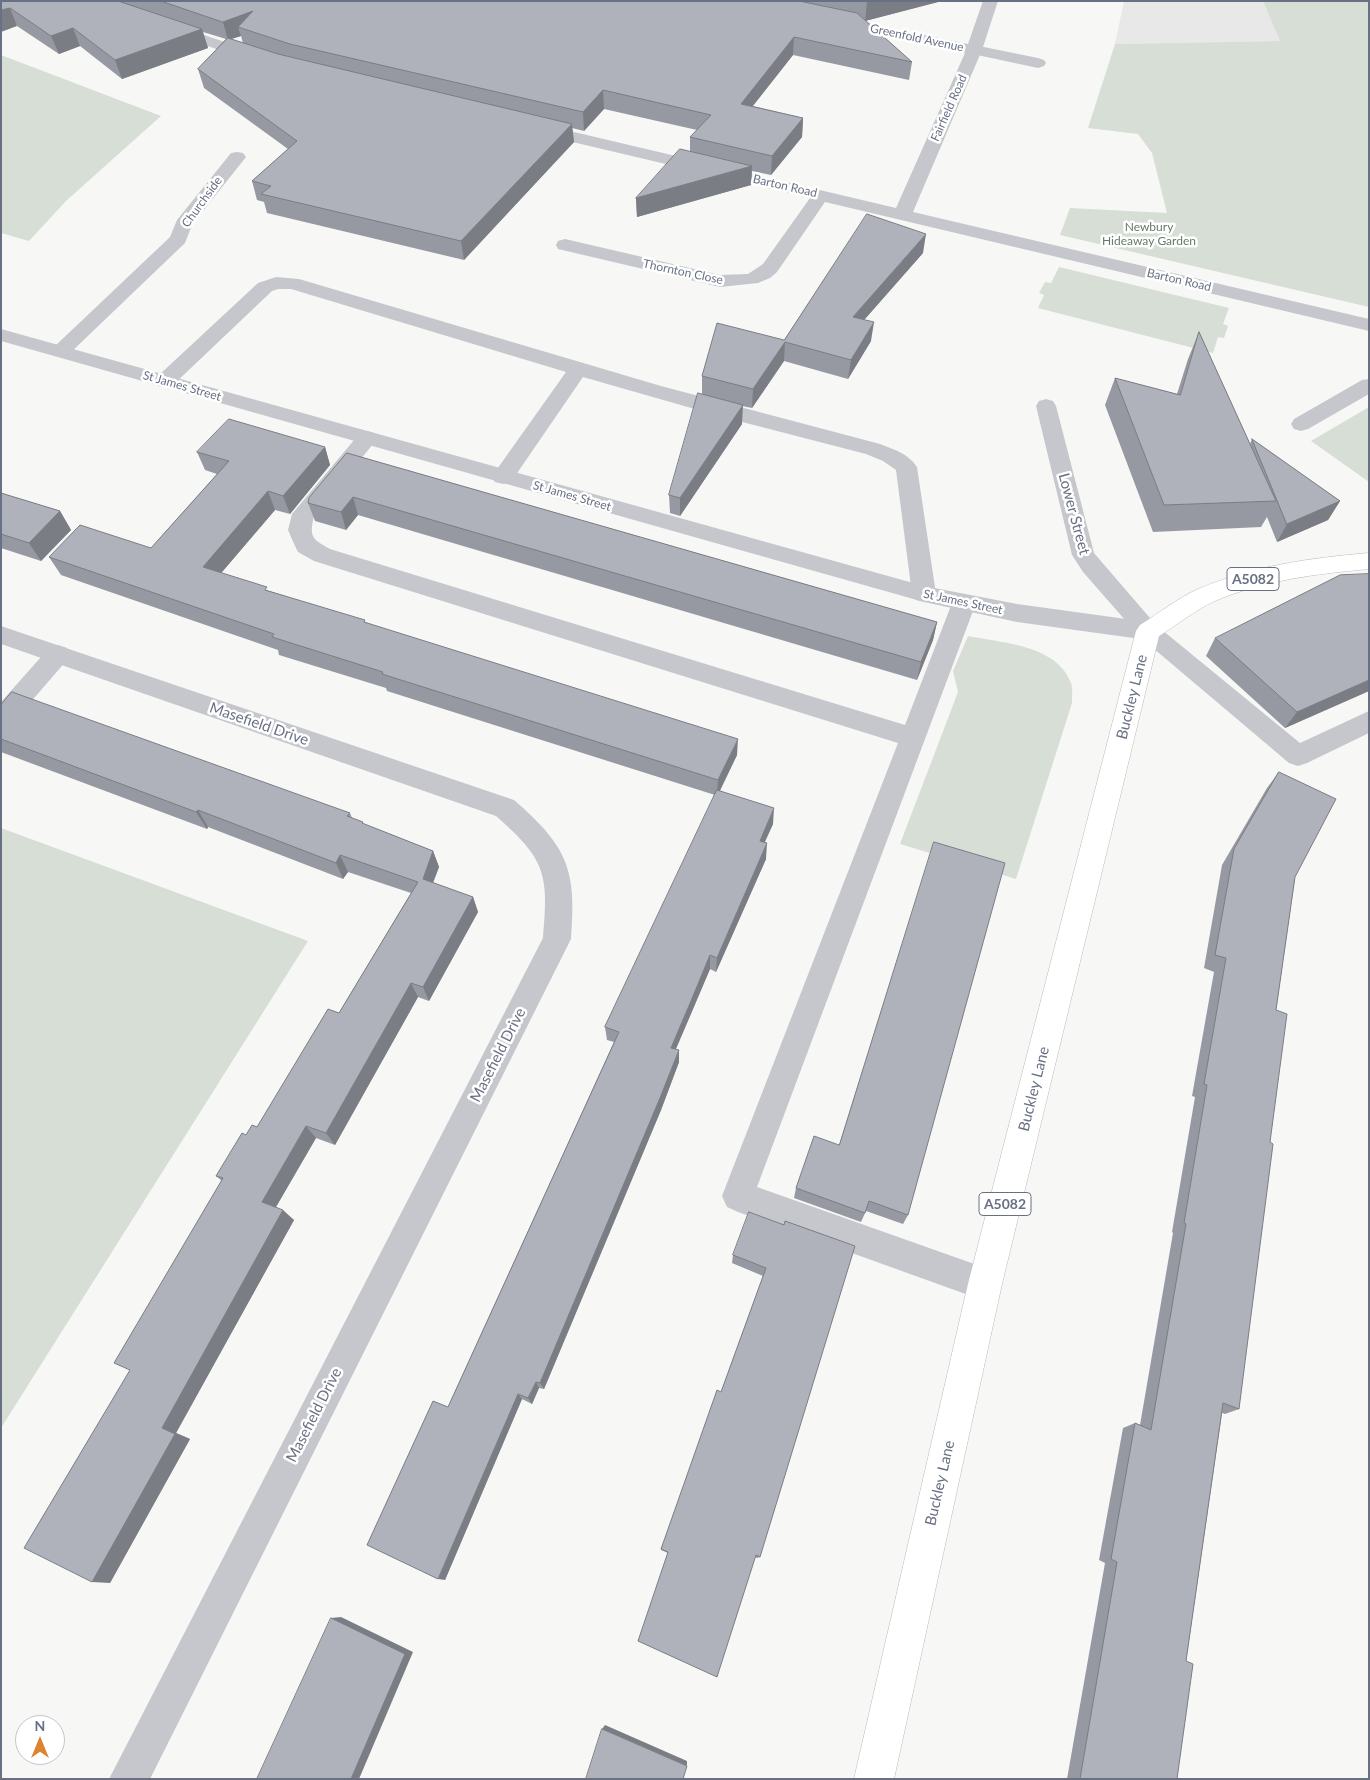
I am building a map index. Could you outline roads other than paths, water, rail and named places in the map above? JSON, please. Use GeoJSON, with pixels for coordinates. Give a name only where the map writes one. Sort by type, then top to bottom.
{"type":"FeatureCollection","features":[{"type":"Feature","properties":{"kind":"main road","name":"A5082"},"geometry":{"type":"LineString","coordinates":[[1148,631],[1205,596],[1260,576],[1322,565],[1369,561]]}},
{"type":"Feature","properties":{"kind":"main road","name":"Buckley Lane"},"geometry":{"type":"LineString","coordinates":[[874,1779],[985,1284],[1148,631]]}},
{"type":"Feature","properties":{"kind":"street","name":"Fairfield Road"},"geometry":{"type":"LineString","coordinates":[[903,213],[974,50],[991,1]]}},
{"type":"Feature","properties":{"kind":"street","name":"Greenfold Avenue"},"geometry":{"type":"LineString","coordinates":[[823,19],[1038,63]]}},
{"type":"Feature","properties":{"kind":"street"},"geometry":{"type":"LineString","coordinates":[[153,23],[271,62]]}},
{"type":"Feature","properties":{"kind":"street","name":"Barton Road"},"geometry":{"type":"LineString","coordinates":[[524,125],[903,213],[1369,325]]}},
{"type":"Feature","properties":{"kind":"street","name":"Churchside"},"geometry":{"type":"LineString","coordinates":[[61,351],[179,239],[184,224],[237,157]]}},
{"type":"Feature","properties":{"kind":"street","name":"Thornton Close"},"geometry":{"type":"LineString","coordinates":[[565,245],[707,280],[737,281],[751,279],[763,274],[770,268],[822,195]]}},
{"type":"Feature","properties":{"kind":"street"},"geometry":{"type":"LineString","coordinates":[[165,381],[265,288],[285,282],[292,283],[578,369],[755,420],[872,449],[891,456],[906,467],[924,594]]}},
{"type":"Feature","properties":{"kind":"street"},"geometry":{"type":"LineString","coordinates":[[102,283],[126,289]]}},
{"type":"Feature","properties":{"kind":"street","name":"St James Street"},"geometry":{"type":"LineString","coordinates":[[1,334],[503,477],[924,594],[1017,613],[1148,631]]}},
{"type":"Feature","properties":{"kind":"street"},"geometry":{"type":"LineString","coordinates":[[503,477],[578,369]]}},
{"type":"Feature","properties":{"kind":"street"},"geometry":{"type":"LineString","coordinates":[[1301,424],[1369,385]]}},
{"type":"Feature","properties":{"kind":"street","name":"Lower Street"},"geometry":{"type":"LineString","coordinates":[[1046,406],[1083,555],[1148,631],[1298,756],[1369,721]]}},
{"type":"Feature","properties":{"kind":"street"},"geometry":{"type":"LineString","coordinates":[[367,438],[303,514],[299,530],[306,546],[322,555],[912,737]]}},
{"type":"Feature","properties":{"kind":"street"},"geometry":{"type":"LineString","coordinates":[[964,603],[738,1196],[985,1284]]}},
{"type":"Feature","properties":{"kind":"street","name":"Masefield Drive"},"geometry":{"type":"LineString","coordinates":[[1,635],[505,808],[534,834],[555,868],[561,902],[557,939],[129,1779]]}},
{"type":"Feature","properties":{"kind":"street"},"geometry":{"type":"LineString","coordinates":[[1,719],[58,654]]}},
{"type":"Feature","properties":{"kind":"park label","name":"Newbury Hideaway Garden"},"geometry":{"type":"Point","coordinates":[1149,234]}}]}
